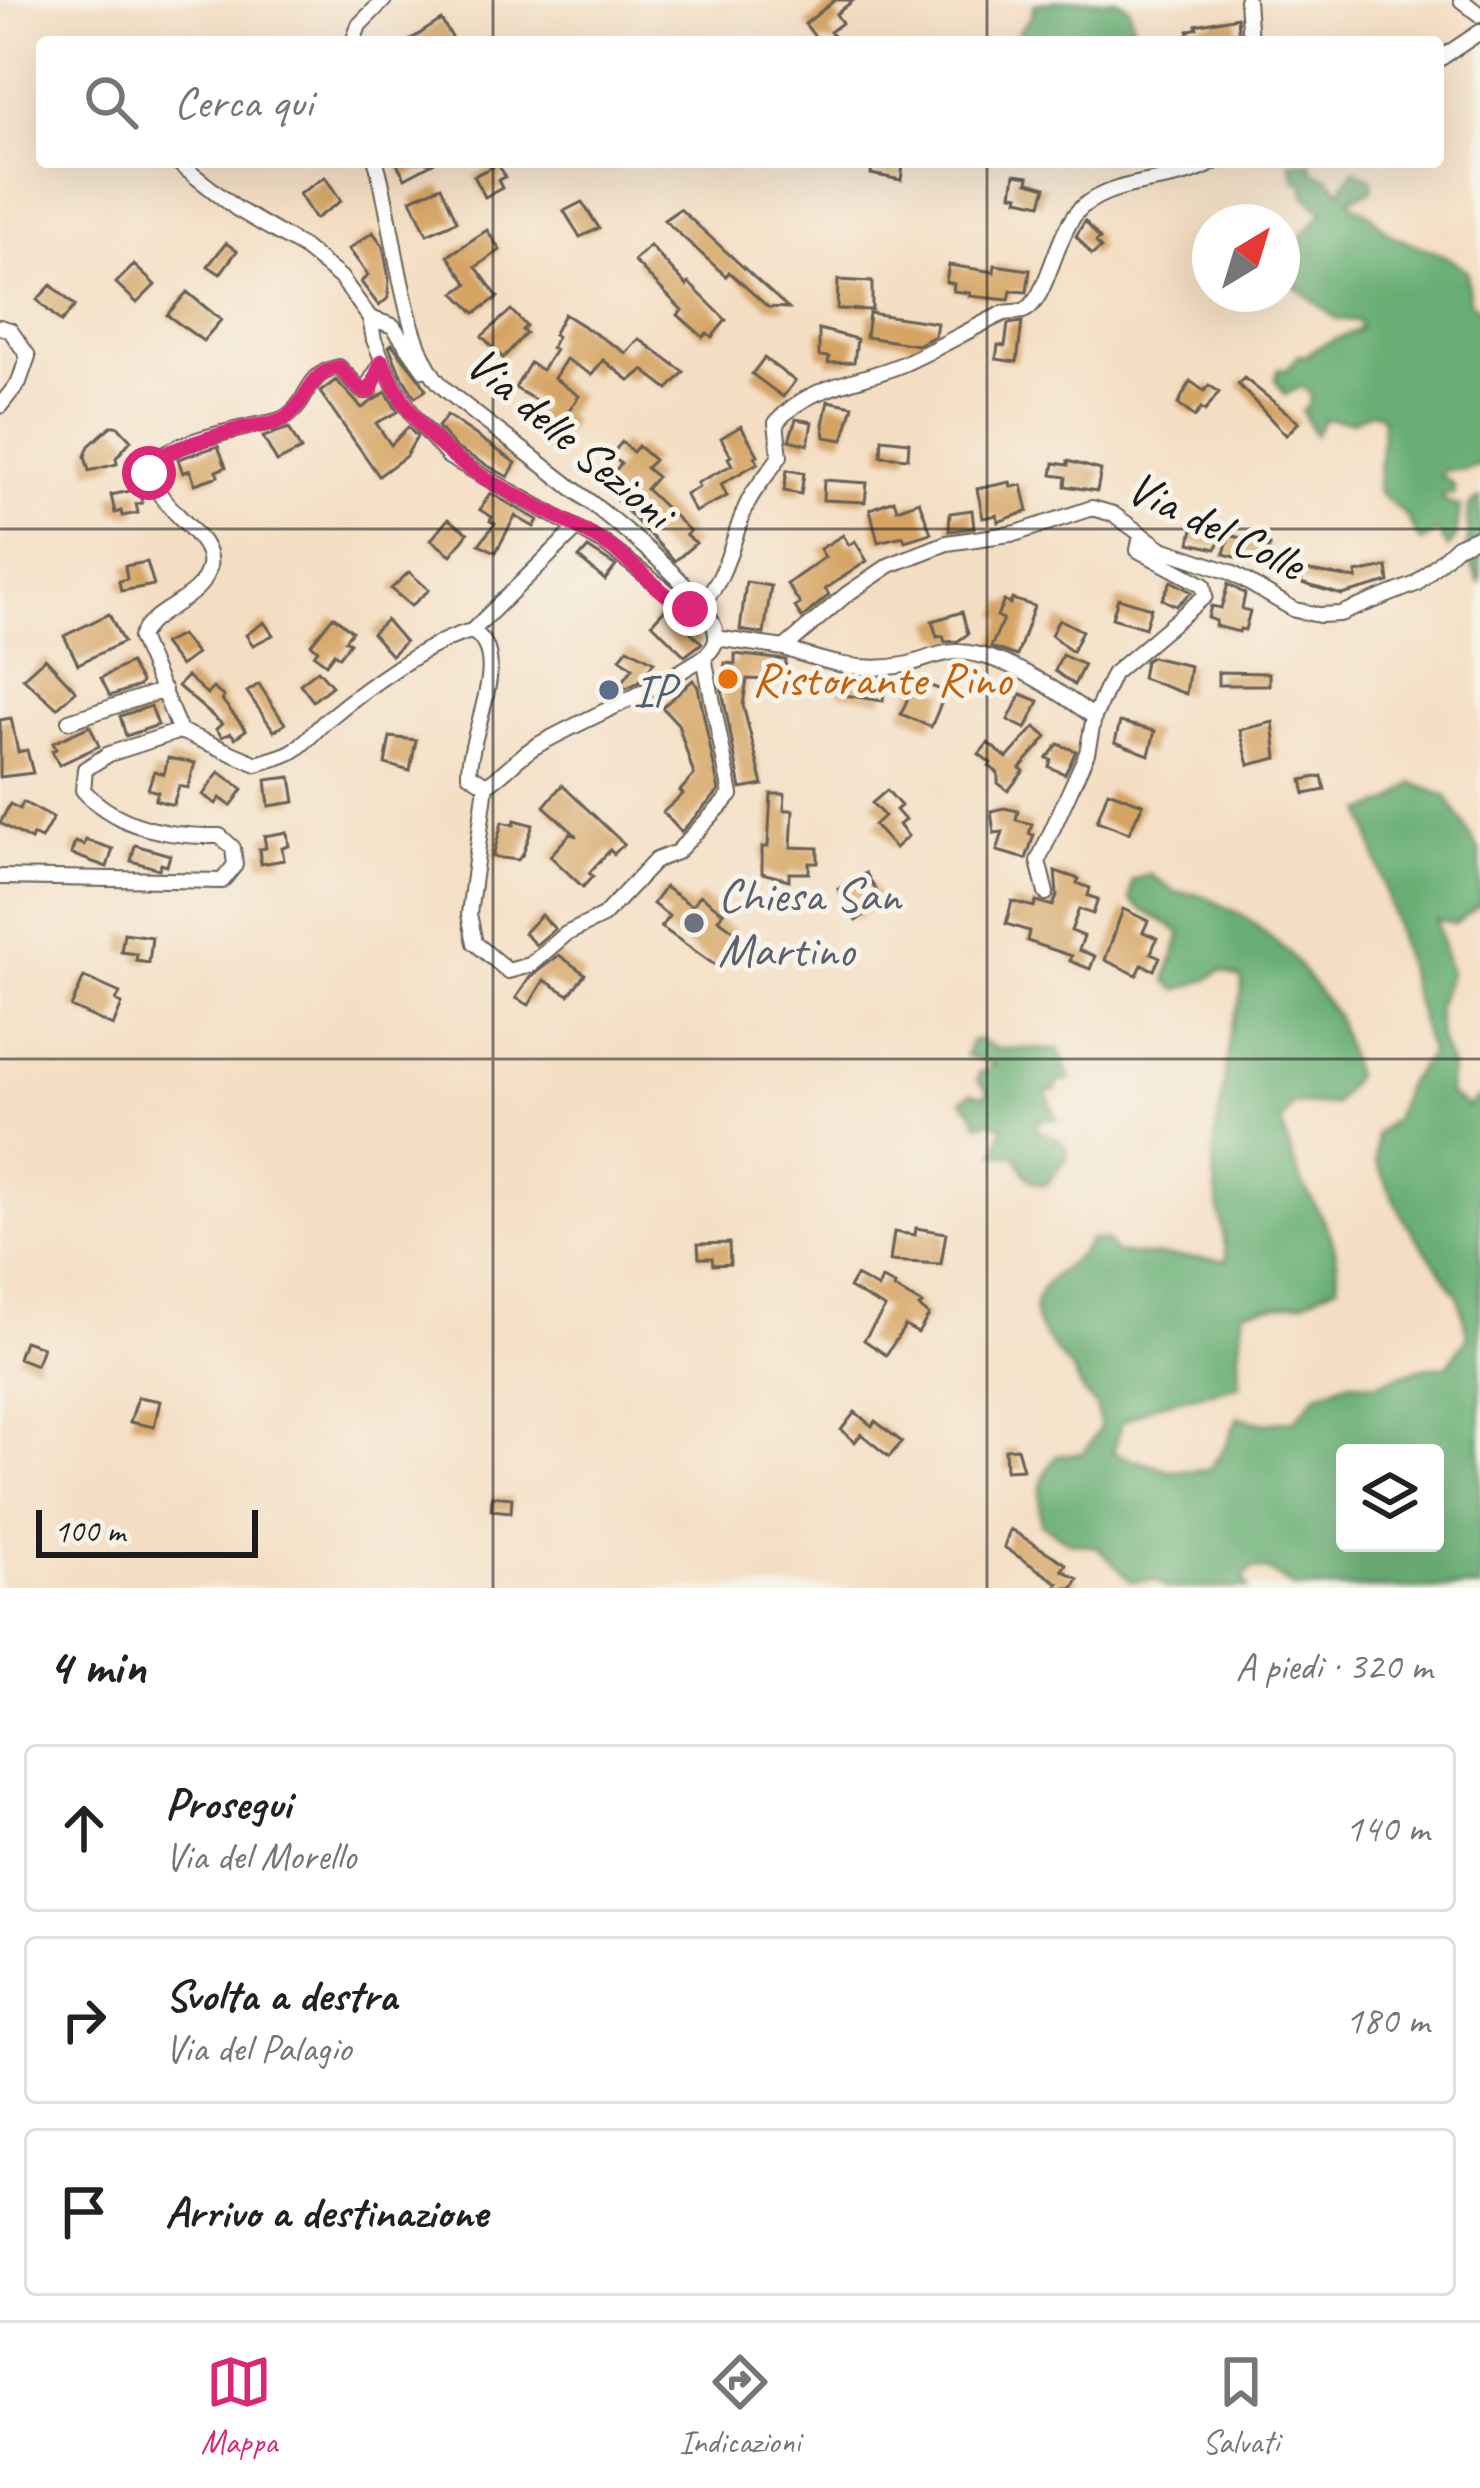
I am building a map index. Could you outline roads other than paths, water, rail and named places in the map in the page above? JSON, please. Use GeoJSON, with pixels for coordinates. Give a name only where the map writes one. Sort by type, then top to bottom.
{"type":"FeatureCollection","features":[{"type":"Feature","properties":{"kind":"street"},"geometry":{"type":"LineString","coordinates":[[355,36],[359,25],[385,0]]}},
{"type":"Feature","properties":{"kind":"street"},"geometry":{"type":"LineString","coordinates":[[1247,0],[1250,36]]}},
{"type":"Feature","properties":{"kind":"street"},"geometry":{"type":"LineString","coordinates":[[1461,0],[1480,15]]}},
{"type":"Feature","properties":{"kind":"street"},"geometry":{"type":"LineString","coordinates":[[1444,56],[1480,32]]}},
{"type":"Feature","properties":{"kind":"street"},"geometry":{"type":"LineString","coordinates":[[185,168],[237,209],[303,247],[340,278],[370,317],[382,361],[415,418],[449,457],[637,565],[690,609],[700,605],[728,562],[751,496],[780,456],[776,423],[788,409],[844,380],[901,364],[1004,313],[1023,310],[1036,302],[1059,238],[1082,207],[1116,190],[1192,175],[1204,168]]}},
{"type":"Feature","properties":{"kind":"street","name":"Via delle Sezioni"},"geometry":{"type":"LineString","coordinates":[[378,168],[389,203],[412,337],[441,385],[587,496],[700,605],[713,622],[716,638]]}},
{"type":"Feature","properties":{"kind":"street"},"geometry":{"type":"LineString","coordinates":[[370,317],[393,326],[431,380],[441,385]]}},
{"type":"Feature","properties":{"kind":"street"},"geometry":{"type":"LineString","coordinates":[[0,327],[10,330],[28,356],[19,382],[0,406]]}},
{"type":"Feature","properties":{"kind":"street"},"geometry":{"type":"LineString","coordinates":[[181,730],[140,638],[145,625],[196,588],[209,569],[209,554],[165,504],[154,487],[150,464],[173,451],[285,418],[310,382],[328,369],[339,367],[362,391],[370,391],[382,361]]}},
{"type":"Feature","properties":{"kind":"street","name":"Via del Colle"},"geometry":{"type":"LineString","coordinates":[[784,648],[842,598],[890,565],[947,543],[1017,532],[1092,508],[1113,514],[1182,557],[1230,572],[1295,610],[1319,615],[1340,614],[1416,584],[1457,546],[1480,536]]}},
{"type":"Feature","properties":{"kind":"street"},"geometry":{"type":"LineString","coordinates":[[0,877],[222,880],[235,865],[233,848],[220,836],[182,837],[118,819],[83,790],[85,769],[109,754],[181,730],[257,764],[292,752],[329,717],[433,646],[472,631],[577,528]]}},
{"type":"Feature","properties":{"kind":"street"},"geometry":{"type":"LineString","coordinates":[[1046,893],[1038,861],[1088,753],[1094,717],[1113,674],[1205,596],[1203,584],[1138,550],[1141,534]]}},
{"type":"Feature","properties":{"kind":"street"},"geometry":{"type":"LineString","coordinates":[[472,631],[485,639],[491,661],[469,774],[486,785]]}},
{"type":"Feature","properties":{"kind":"street"},"geometry":{"type":"LineString","coordinates":[[704,657],[731,795],[676,852],[656,860],[603,916],[566,934],[530,965],[508,971],[475,943],[469,914],[486,785],[535,747],[704,657],[716,638],[784,648],[842,668],[890,668],[955,651],[975,655],[1051,685],[1094,717]]}},
{"type":"Feature","properties":{"kind":"street"},"geometry":{"type":"LineString","coordinates":[[68,721],[164,690]]}},
{"type":"Feature","properties":{"kind":"place","name":"Ristorante Rino"},"geometry":{"type":"Point","coordinates":[728,679]}},
{"type":"Feature","properties":{"kind":"place","name":"IP"},"geometry":{"type":"Point","coordinates":[609,690]}},
{"type":"Feature","properties":{"kind":"place","name":"Chiesa San Martino"},"geometry":{"type":"Point","coordinates":[694,923]}}]}
